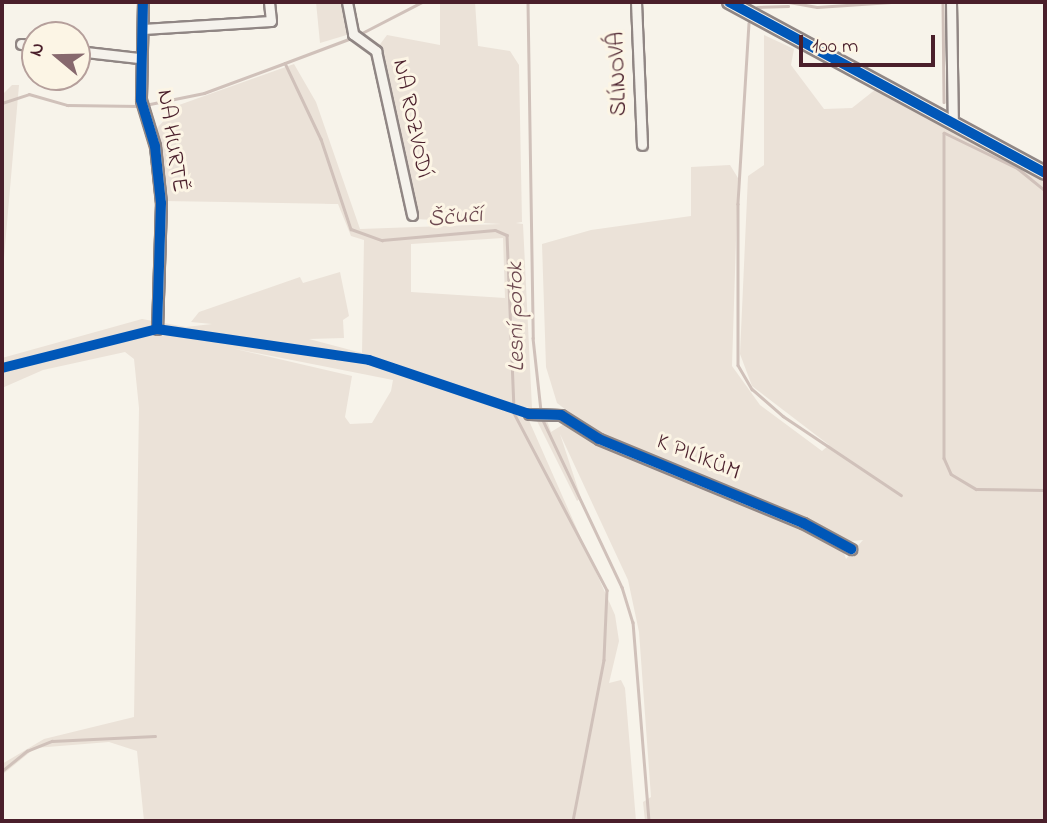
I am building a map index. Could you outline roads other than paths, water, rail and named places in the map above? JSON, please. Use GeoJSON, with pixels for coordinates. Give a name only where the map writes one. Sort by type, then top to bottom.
{"type":"FeatureCollection","features":[{"type":"Feature","properties":{"kind":"street","name":"NA HURTĚ"},"geometry":{"type":"LineString","coordinates":[[143,2],[139,58],[141,100],[161,203],[157,329]]}},
{"type":"Feature","properties":{"kind":"street"},"geometry":{"type":"LineString","coordinates":[[142,29],[271,21],[269,2]]}},
{"type":"Feature","properties":{"kind":"street","name":"NA ROZVODÍ"},"geometry":{"type":"LineString","coordinates":[[347,2],[353,34],[376,51],[412,215]]}},
{"type":"Feature","properties":{"kind":"street","name":"SLÍNOVÁ"},"geometry":{"type":"LineString","coordinates":[[636,2],[642,145]]}},
{"type":"Feature","properties":{"kind":"street"},"geometry":{"type":"LineString","coordinates":[[729,2],[1045,173]]}},
{"type":"Feature","properties":{"kind":"street"},"geometry":{"type":"LineString","coordinates":[[951,2],[953,122]]}},
{"type":"Feature","properties":{"kind":"street"},"geometry":{"type":"LineString","coordinates":[[91,53],[139,58]]}},
{"type":"Feature","properties":{"kind":"street","name":"K PILÍKŮM"},"geometry":{"type":"LineString","coordinates":[[532,414],[547,411],[851,549]]}},
{"type":"Feature","properties":{"kind":"waterway"},"geometry":{"type":"LineString","coordinates":[[360,34],[422,2]]}},
{"type":"Feature","properties":{"kind":"waterway","name":"Lesní potok"},"geometry":{"type":"LineString","coordinates":[[528,2],[533,338],[541,411]]}},
{"type":"Feature","properties":{"kind":"waterway"},"geometry":{"type":"LineString","coordinates":[[789,2],[817,7],[891,2]]}},
{"type":"Feature","properties":{"kind":"waterway"},"geometry":{"type":"LineString","coordinates":[[943,2],[944,102]]}},
{"type":"Feature","properties":{"kind":"waterway"},"geometry":{"type":"LineString","coordinates":[[757,7],[788,6]]}},
{"type":"Feature","properties":{"kind":"waterway"},"geometry":{"type":"LineString","coordinates":[[749,23],[738,204],[738,365],[752,389],[783,416],[901,495]]}},
{"type":"Feature","properties":{"kind":"waterway"},"geometry":{"type":"LineString","coordinates":[[285,63],[354,37]]}},
{"type":"Feature","properties":{"kind":"waterway","name":"Ščučí"},"geometry":{"type":"LineString","coordinates":[[145,105],[204,93],[285,63],[321,139],[351,229],[382,240],[495,230],[507,235],[514,413],[607,590],[604,660],[573,821]]}},
{"type":"Feature","properties":{"kind":"waterway","name":"Ščučí"},"geometry":{"type":"LineString","coordinates":[[2,103],[29,94],[67,105],[139,106]]}},
{"type":"Feature","properties":{"kind":"waterway"},"geometry":{"type":"LineString","coordinates":[[1045,191],[1018,169],[944,133],[944,458],[951,474],[976,489],[1045,490]]}},
{"type":"Feature","properties":{"kind":"waterway","name":"Lesní potok"},"geometry":{"type":"LineString","coordinates":[[542,418],[622,587],[633,622],[649,821]]}},
{"type":"Feature","properties":{"kind":"waterway"},"geometry":{"type":"LineString","coordinates":[[2,771],[27,751],[52,741],[155,736]]}}]}
